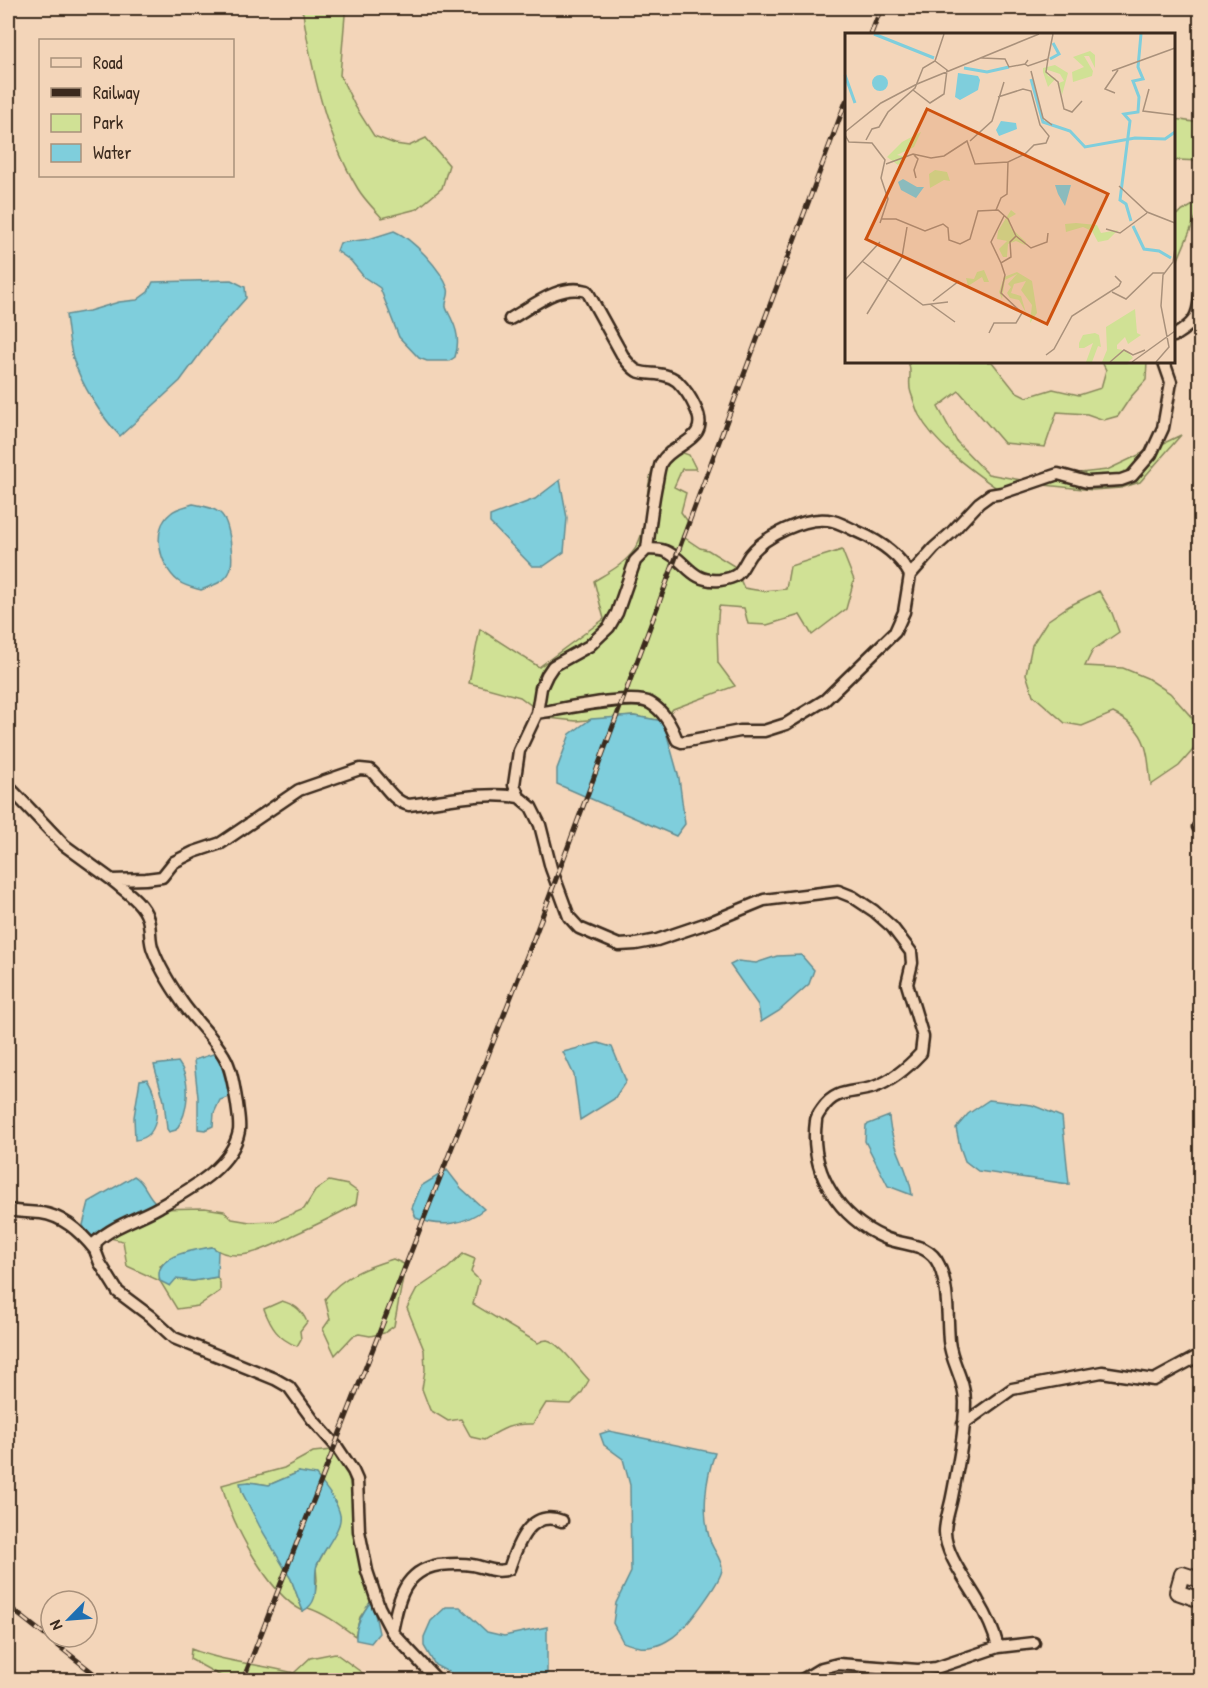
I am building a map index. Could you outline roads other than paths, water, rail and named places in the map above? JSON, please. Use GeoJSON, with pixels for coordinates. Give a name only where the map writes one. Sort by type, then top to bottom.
{"type":"FeatureCollection","features":[{"type":"Feature","properties":{"kind":"main road"},"geometry":{"type":"LineString","coordinates":[[1200,1581],[1182,1574],[1177,1592],[1200,1600]]}},
{"type":"Feature","properties":{"kind":"street"},"geometry":{"type":"LineString","coordinates":[[510,319],[562,290],[576,288],[587,291],[624,358],[632,368],[639,372],[666,375],[677,381],[698,412],[700,423],[696,434],[667,456],[661,464],[653,497],[647,549],[635,561],[617,613],[609,627],[589,646],[553,666],[541,688],[537,713],[519,751],[514,785],[519,797],[531,807],[540,825],[551,868],[569,917],[579,928],[619,945],[657,940],[713,921],[764,900],[838,891],[853,897],[874,911],[902,939],[911,952],[912,963],[907,984],[923,1037],[921,1053],[901,1072],[874,1087],[843,1092],[827,1102],[816,1119],[816,1150],[828,1190],[841,1208],[868,1229],[884,1237],[899,1243],[924,1247],[934,1255],[939,1265],[949,1317],[951,1356],[962,1381],[965,1400],[957,1470],[945,1533],[956,1565],[991,1626],[998,1647]]}},
{"type":"Feature","properties":{"kind":"street"},"geometry":{"type":"LineString","coordinates":[[1175,335],[1197,317],[1200,296]]}},
{"type":"Feature","properties":{"kind":"street"},"geometry":{"type":"LineString","coordinates":[[537,713],[626,700],[648,701],[660,710],[669,721],[677,740],[682,742],[740,731],[764,731],[786,724],[825,700],[895,632],[904,612],[910,575],[934,548],[990,495],[1059,474],[1088,482],[1121,480],[1132,476],[1151,454],[1163,428],[1171,382],[1164,363]]}},
{"type":"Feature","properties":{"kind":"street"},"geometry":{"type":"LineString","coordinates":[[647,549],[667,551],[690,572],[707,579],[719,580],[734,577],[745,567],[750,556],[764,542],[791,527],[809,520],[829,520],[870,537],[886,547],[898,558],[910,575]]}},
{"type":"Feature","properties":{"kind":"street"},"geometry":{"type":"LineString","coordinates":[[112,880],[162,877],[174,862],[221,843],[299,790],[360,769],[370,770],[384,783],[394,798],[400,803],[409,805],[478,795],[503,794],[519,797]]}},
{"type":"Feature","properties":{"kind":"street"},"geometry":{"type":"LineString","coordinates":[[8,786],[64,845],[134,897],[142,906],[148,918],[152,947],[160,966],[183,1003],[205,1028],[226,1059],[235,1090],[239,1121],[235,1146],[215,1169],[200,1182],[169,1201],[102,1236],[96,1242],[95,1250]]}},
{"type":"Feature","properties":{"kind":"street"},"geometry":{"type":"LineString","coordinates":[[8,1210],[40,1213],[62,1219],[95,1250],[100,1263],[118,1292],[174,1338],[275,1378],[289,1387],[313,1420],[337,1447],[357,1480],[359,1531],[367,1571],[379,1607],[392,1632],[437,1680]]}},
{"type":"Feature","properties":{"kind":"street"},"geometry":{"type":"LineString","coordinates":[[963,1424],[1012,1389],[1102,1372],[1154,1380],[1200,1355]]}},
{"type":"Feature","properties":{"kind":"street"},"geometry":{"type":"LineString","coordinates":[[392,1632],[401,1597],[412,1576],[429,1567],[455,1563],[495,1571],[509,1569],[517,1544],[531,1525],[541,1519],[554,1518],[562,1521]]}},
{"type":"Feature","properties":{"kind":"street"},"geometry":{"type":"LineString","coordinates":[[802,1680],[822,1668],[838,1664],[918,1671],[936,1668],[998,1647],[1034,1643]]}},
{"type":"Feature","properties":{"kind":"water"},"geometry":{"type":"Polygon","coordinates":[[[394,231],[426,256],[448,289],[446,307],[457,334],[455,357],[449,361],[427,361],[419,358],[399,337],[380,288],[364,277],[351,261],[337,251],[340,243],[369,239],[394,231]]]}},
{"type":"Feature","properties":{"kind":"water"},"geometry":{"type":"Polygon","coordinates":[[[231,280],[245,287],[246,298],[216,332],[180,381],[120,436],[99,409],[81,378],[72,353],[66,315],[137,300],[148,292],[153,282],[231,280]]]}},
{"type":"Feature","properties":{"kind":"water"},"geometry":{"type":"Polygon","coordinates":[[[560,480],[567,518],[564,552],[544,566],[532,566],[490,523],[490,516],[535,499],[560,480]]]}},
{"type":"Feature","properties":{"kind":"water"},"geometry":{"type":"Polygon","coordinates":[[[193,504],[211,508],[224,517],[229,533],[232,560],[229,573],[224,579],[201,590],[183,584],[172,575],[162,558],[159,538],[161,528],[171,513],[193,504]]]}},
{"type":"Feature","properties":{"kind":"water"},"geometry":{"type":"Polygon","coordinates":[[[634,716],[663,721],[679,778],[685,824],[676,836],[557,784],[557,769],[570,734],[591,719],[634,716]]]}},
{"type":"Feature","properties":{"kind":"water"},"geometry":{"type":"Polygon","coordinates":[[[801,955],[814,970],[809,984],[779,1011],[761,1022],[758,1005],[730,965],[738,961],[756,963],[777,956],[801,955]]]}},
{"type":"Feature","properties":{"kind":"water"},"geometry":{"type":"Polygon","coordinates":[[[598,1043],[612,1047],[626,1081],[614,1099],[580,1120],[574,1075],[563,1052],[598,1043]]]}},
{"type":"Feature","properties":{"kind":"water"},"geometry":{"type":"Polygon","coordinates":[[[213,1054],[221,1059],[231,1096],[220,1100],[214,1113],[213,1126],[205,1130],[198,1129],[198,1097],[194,1060],[213,1054]]]}},
{"type":"Feature","properties":{"kind":"water"},"geometry":{"type":"Polygon","coordinates":[[[178,1062],[187,1087],[186,1105],[176,1130],[169,1132],[164,1101],[154,1065],[178,1062]]]}},
{"type":"Feature","properties":{"kind":"water"},"geometry":{"type":"Polygon","coordinates":[[[147,1079],[156,1105],[155,1124],[151,1132],[135,1140],[134,1117],[140,1080],[147,1079]]]}},
{"type":"Feature","properties":{"kind":"water"},"geometry":{"type":"Polygon","coordinates":[[[989,1100],[1032,1105],[1062,1117],[1069,1184],[978,1171],[965,1161],[956,1128],[968,1114],[989,1100]]]}},
{"type":"Feature","properties":{"kind":"water"},"geometry":{"type":"Polygon","coordinates":[[[889,1116],[890,1126],[912,1195],[888,1186],[865,1141],[866,1125],[889,1116]]]}},
{"type":"Feature","properties":{"kind":"water"},"geometry":{"type":"Polygon","coordinates":[[[447,1170],[461,1188],[484,1209],[460,1222],[443,1224],[416,1218],[412,1208],[421,1186],[447,1170]]]}},
{"type":"Feature","properties":{"kind":"water"},"geometry":{"type":"Polygon","coordinates":[[[134,1176],[141,1181],[156,1203],[93,1239],[89,1237],[83,1225],[89,1202],[134,1176]]]}},
{"type":"Feature","properties":{"kind":"water"},"geometry":{"type":"Polygon","coordinates":[[[212,1247],[218,1251],[217,1277],[193,1281],[176,1279],[170,1286],[160,1281],[159,1272],[168,1260],[186,1252],[212,1247]]]}},
{"type":"Feature","properties":{"kind":"water"},"geometry":{"type":"Polygon","coordinates":[[[609,1431],[715,1453],[707,1486],[705,1509],[711,1543],[722,1566],[721,1575],[704,1602],[683,1628],[670,1639],[650,1647],[634,1646],[623,1642],[613,1623],[616,1603],[631,1572],[630,1485],[623,1459],[604,1445],[600,1434],[609,1431]]]}},
{"type":"Feature","properties":{"kind":"water"},"geometry":{"type":"Polygon","coordinates":[[[299,1472],[316,1475],[333,1499],[340,1515],[335,1533],[317,1565],[313,1602],[303,1611],[291,1579],[260,1527],[242,1492],[240,1483],[269,1485],[299,1472]]]}},
{"type":"Feature","properties":{"kind":"water"},"geometry":{"type":"Polygon","coordinates":[[[372,1600],[379,1633],[371,1643],[356,1640],[360,1619],[372,1600]]]}},
{"type":"Feature","properties":{"kind":"water"},"geometry":{"type":"Polygon","coordinates":[[[446,1607],[460,1607],[487,1632],[504,1636],[547,1627],[547,1680],[463,1680],[435,1665],[424,1646],[424,1637],[431,1621],[446,1607]]]}},
{"type":"Feature","properties":{"kind":"railway"},"geometry":{"type":"LineString","coordinates":[[871,33],[881,8]]}},
{"type":"Feature","properties":{"kind":"railway"},"geometry":{"type":"LineString","coordinates":[[243,1680],[534,938],[845,104]]}},
{"type":"Feature","properties":{"kind":"railway"},"geometry":{"type":"LineString","coordinates":[[8,1606],[102,1680]]}}]}
